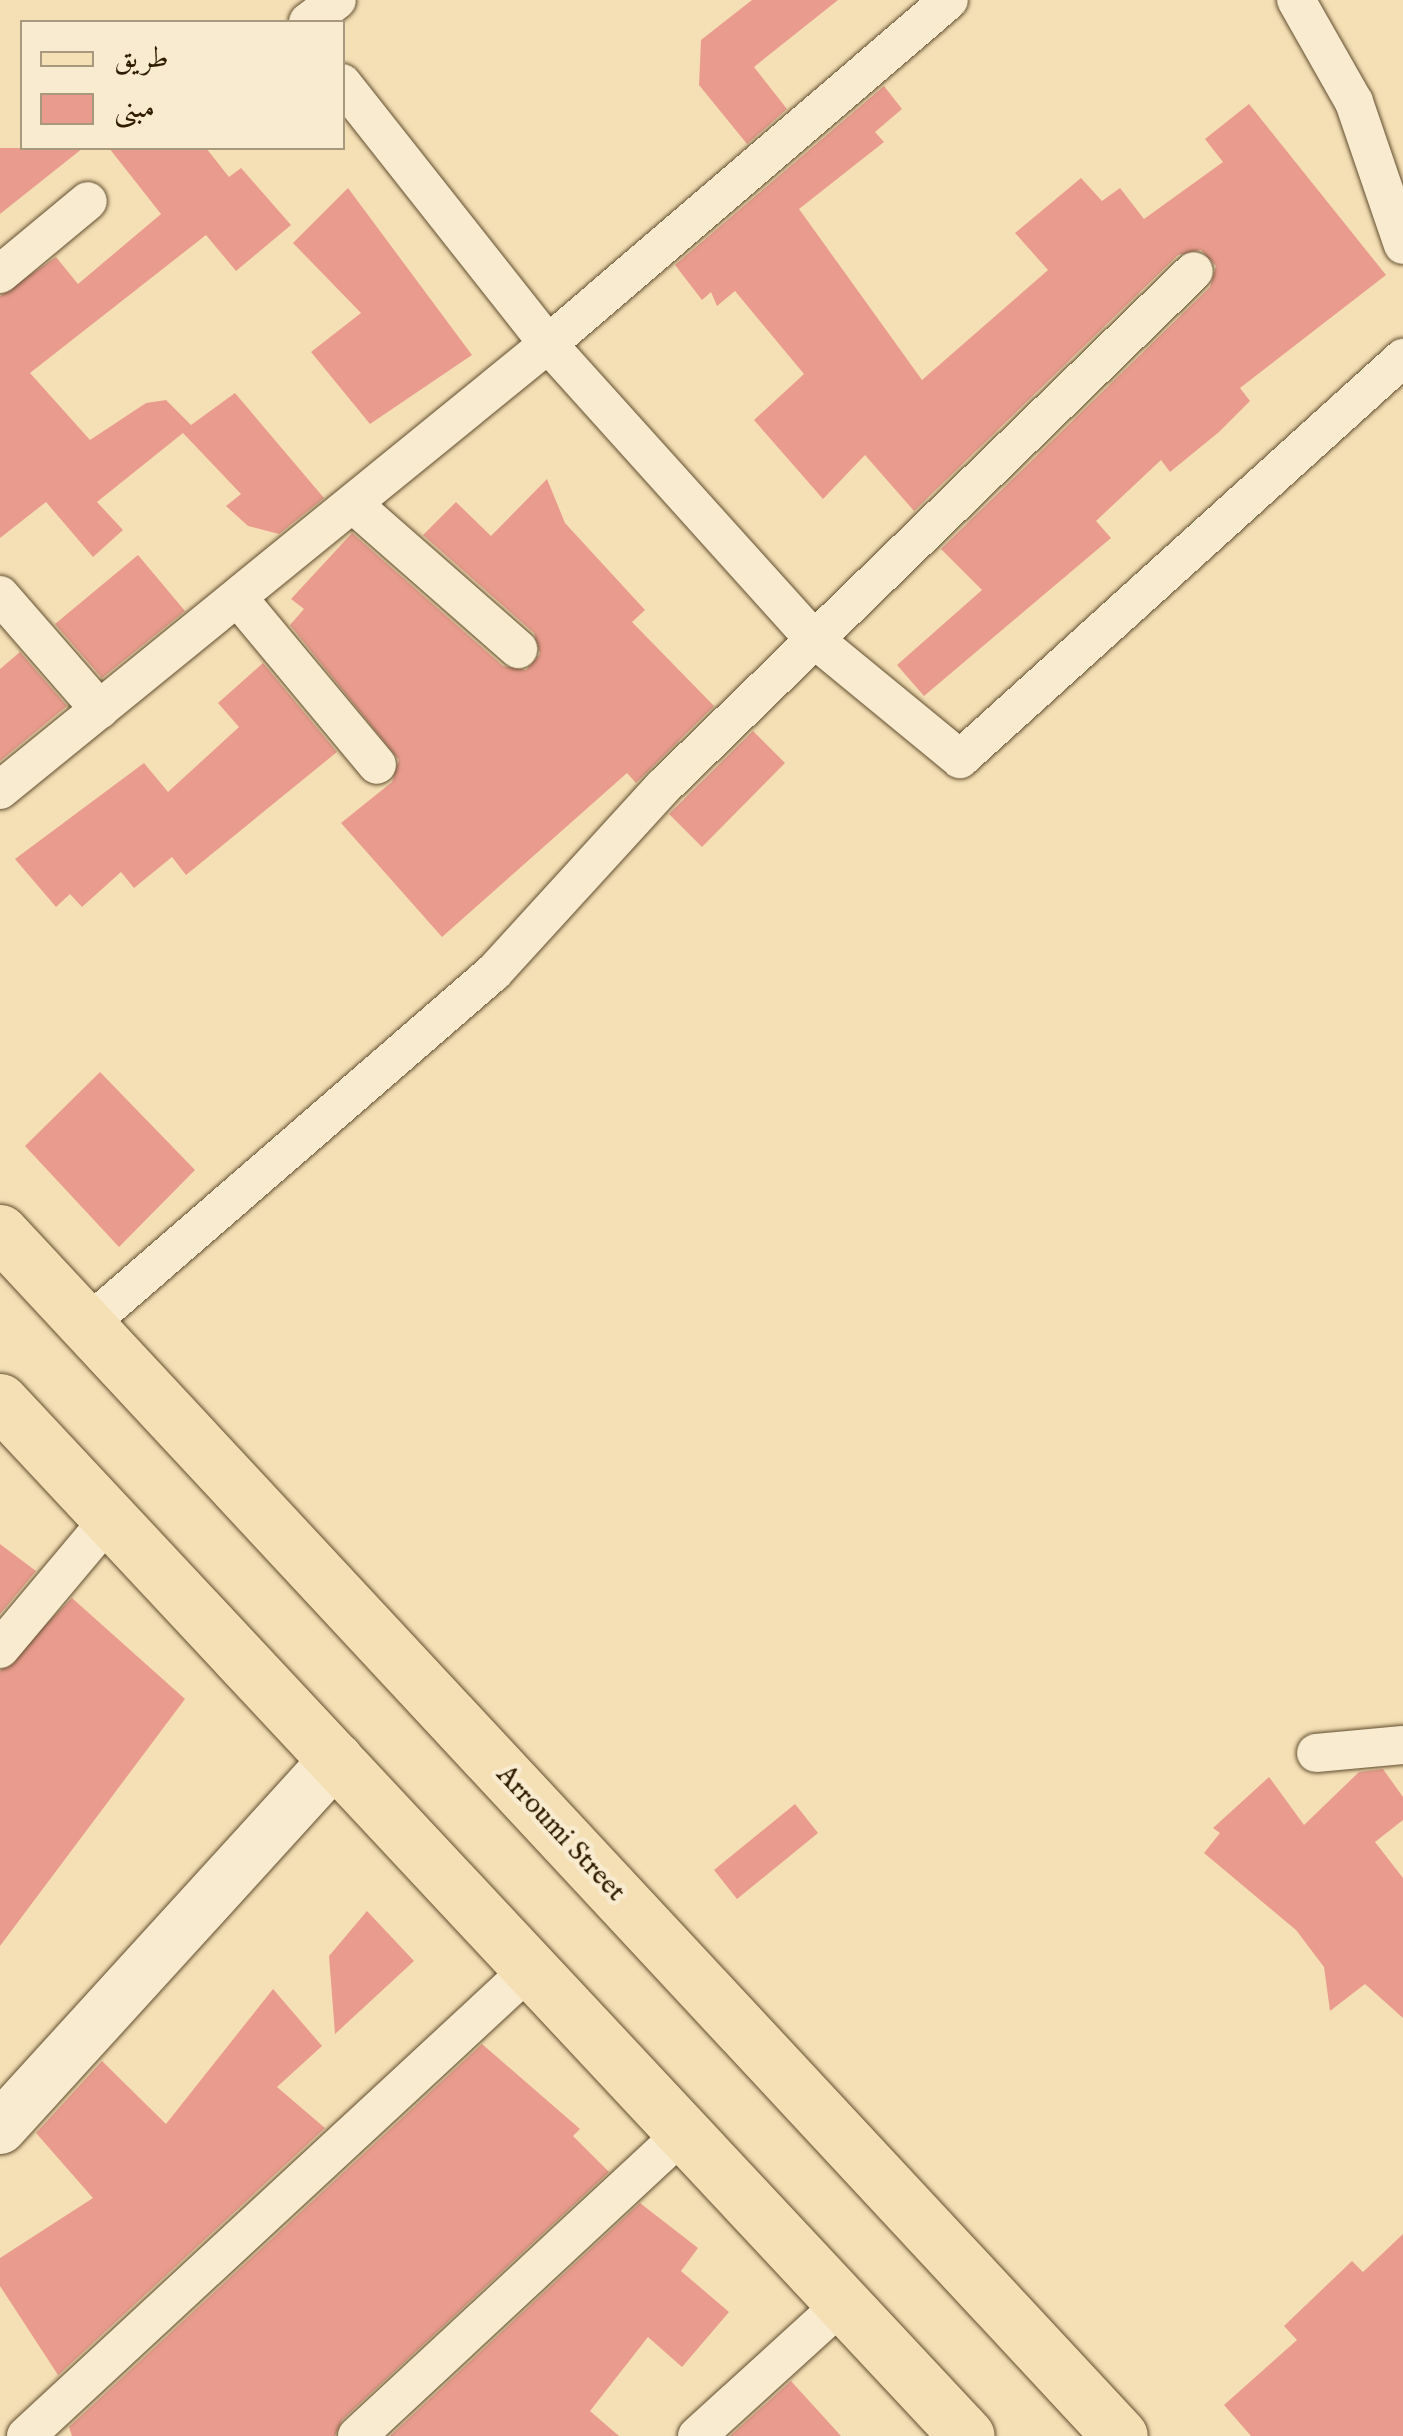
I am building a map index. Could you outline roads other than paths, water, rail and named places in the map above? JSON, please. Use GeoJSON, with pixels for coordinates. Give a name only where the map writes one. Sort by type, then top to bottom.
{"type":"FeatureCollection","features":[{"type":"Feature","properties":{"kind":"main road","name":"Arroumi Street"},"geometry":{"type":"LineString","coordinates":[[0,1232],[1120,2436]]}},
{"type":"Feature","properties":{"kind":"main road"},"geometry":{"type":"LineString","coordinates":[[0,1401],[967,2436]]}},
{"type":"Feature","properties":{"kind":"main road"},"geometry":{"type":"LineString","coordinates":[[0,2128],[336,1758]]}},
{"type":"Feature","properties":{"kind":"street"},"geometry":{"type":"LineString","coordinates":[[311,20],[336,0]]}},
{"type":"Feature","properties":{"kind":"street"},"geometry":{"type":"LineString","coordinates":[[0,790],[548,344],[949,0]]}},
{"type":"Feature","properties":{"kind":"street"},"geometry":{"type":"LineString","coordinates":[[1296,0],[1354,102],[1389,174],[1403,244]]}},
{"type":"Feature","properties":{"kind":"street"},"geometry":{"type":"LineString","coordinates":[[345,87],[548,344],[814,638],[960,759],[1403,358]]}},
{"type":"Feature","properties":{"kind":"street"},"geometry":{"type":"LineString","coordinates":[[0,274],[88,200]]}},
{"type":"Feature","properties":{"kind":"street"},"geometry":{"type":"LineString","coordinates":[[87,1325],[494,972],[814,638],[1194,272]]}},
{"type":"Feature","properties":{"kind":"street"},"geometry":{"type":"LineString","coordinates":[[353,504],[518,649]]}},
{"type":"Feature","properties":{"kind":"street"},"geometry":{"type":"LineString","coordinates":[[0,595],[100,710]]}},
{"type":"Feature","properties":{"kind":"street"},"geometry":{"type":"LineString","coordinates":[[238,598],[378,765]]}},
{"type":"Feature","properties":{"kind":"street"},"geometry":{"type":"LineString","coordinates":[[0,1649],[110,1518]]}},
{"type":"Feature","properties":{"kind":"street"},"geometry":{"type":"LineString","coordinates":[[1316,1753],[1403,1746]]}},
{"type":"Feature","properties":{"kind":"street"},"geometry":{"type":"LineString","coordinates":[[26,2436],[530,1968]]}},
{"type":"Feature","properties":{"kind":"street"},"geometry":{"type":"LineString","coordinates":[[357,2436],[683,2133]]}},
{"type":"Feature","properties":{"kind":"street"},"geometry":{"type":"LineString","coordinates":[[697,2436],[842,2303]]}}]}
